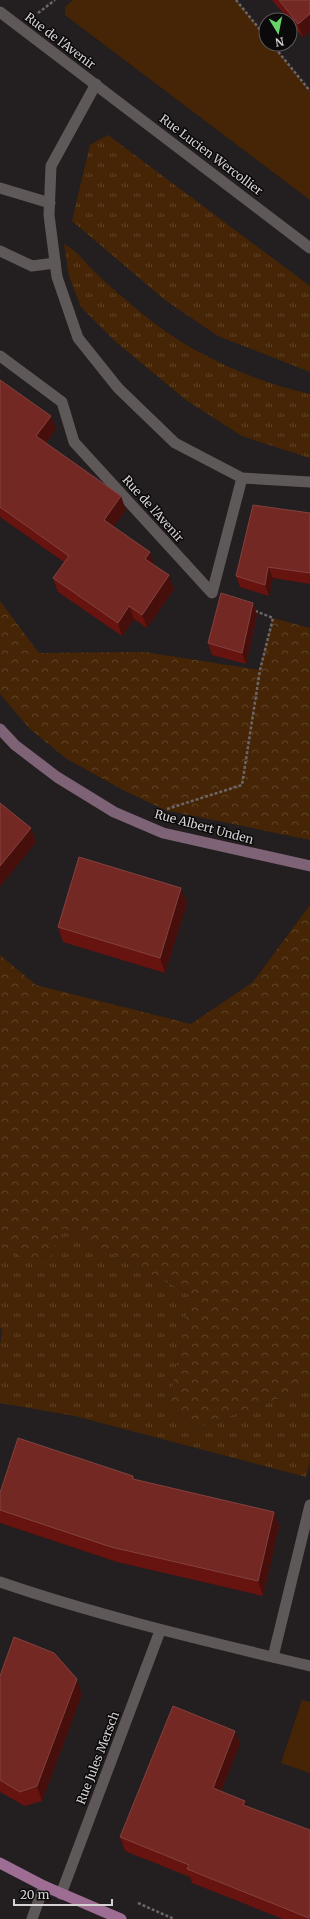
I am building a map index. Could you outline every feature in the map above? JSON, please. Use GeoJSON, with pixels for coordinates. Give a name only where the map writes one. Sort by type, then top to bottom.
{"type":"FeatureCollection","features":[{"type":"Feature","properties":{"kind":"main road","name":"Rue Albert Unden"},"geometry":{"type":"LineString","coordinates":[[0,728],[16,745],[57,777],[114,812],[163,833],[310,866]]}},
{"type":"Feature","properties":{"kind":"main road"},"geometry":{"type":"LineString","coordinates":[[0,1863],[61,1894],[121,1919]]}},
{"type":"Feature","properties":{"kind":"street","name":"Rue de l'Avenir"},"geometry":{"type":"LineString","coordinates":[[0,12],[96,84],[52,166],[49,215],[57,277],[78,338],[118,388],[175,443],[242,478],[310,482]]}},
{"type":"Feature","properties":{"kind":"street","name":"Rue Lucien Wercollier"},"geometry":{"type":"LineString","coordinates":[[96,84],[310,248]]}},
{"type":"Feature","properties":{"kind":"street"},"geometry":{"type":"LineString","coordinates":[[0,188],[50,202]]}},
{"type":"Feature","properties":{"kind":"street"},"geometry":{"type":"LineString","coordinates":[[0,251],[32,266],[55,263]]}},
{"type":"Feature","properties":{"kind":"street","name":"Rue de l'Avenir"},"geometry":{"type":"LineString","coordinates":[[0,356],[62,402],[74,442],[212,593],[242,478]]}},
{"type":"Feature","properties":{"kind":"street"},"geometry":{"type":"LineString","coordinates":[[273,1657],[310,1505]]}},
{"type":"Feature","properties":{"kind":"street"},"geometry":{"type":"LineString","coordinates":[[0,1582],[62,1603],[160,1631],[310,1666]]}},
{"type":"Feature","properties":{"kind":"street","name":"Rue Jules Mersch"},"geometry":{"type":"LineString","coordinates":[[61,1894],[160,1631]]}},
{"type":"Feature","properties":{"kind":"street"},"geometry":{"type":"LineString","coordinates":[[32,1919],[44,1886]]}},
{"type":"Feature","properties":{"kind":"path"},"geometry":{"type":"LineString","coordinates":[[236,0],[258,26]]}},
{"type":"Feature","properties":{"kind":"path"},"geometry":{"type":"LineString","coordinates":[[278,52],[310,91]]}},
{"type":"Feature","properties":{"kind":"path"},"geometry":{"type":"LineString","coordinates":[[165,810],[242,785],[260,670],[273,618],[246,607]]}},
{"type":"Feature","properties":{"kind":"green space"},"geometry":{"type":"Polygon","coordinates":[[[73,0],[236,0],[258,27],[258,52],[278,52],[310,91],[310,200],[65,15],[65,7],[73,0]]]}},
{"type":"Feature","properties":{"kind":"green space"},"geometry":{"type":"Polygon","coordinates":[[[108,135],[310,286],[310,372],[218,336],[165,300],[72,221],[90,145],[108,135]]]}},
{"type":"Feature","properties":{"kind":"green space"},"geometry":{"type":"Polygon","coordinates":[[[64,244],[78,254],[103,280],[139,311],[158,326],[198,352],[220,363],[264,381],[310,394],[310,458],[242,436],[186,400],[116,342],[81,307],[69,276],[64,244]]]}},
{"type":"Feature","properties":{"kind":"green space"},"geometry":{"type":"Polygon","coordinates":[[[0,601],[39,653],[145,652],[259,670],[273,618],[310,628],[310,840],[165,810],[123,790],[67,759],[30,729],[0,694],[0,601]]]}},
{"type":"Feature","properties":{"kind":"green space"},"geometry":{"type":"Polygon","coordinates":[[[310,905],[310,1387],[197,1428],[169,1406],[190,1294],[61,1228],[50,1264],[2,1251],[0,1197],[0,955],[36,985],[191,1024],[253,982],[310,905]]]}},
{"type":"Feature","properties":{"kind":"green space"},"geometry":{"type":"Polygon","coordinates":[[[0,1197],[3,1251],[61,1228],[190,1294],[169,1406],[197,1428],[310,1387],[310,1461],[306,1477],[75,1416],[0,1403],[0,1346],[2,1329],[0,1328],[0,1197]]]}},
{"type":"Feature","properties":{"kind":"green space"},"geometry":{"type":"Polygon","coordinates":[[[302,1700],[310,1702],[310,1773],[281,1763],[302,1700]]]}},
{"type":"Feature","properties":{"kind":"building"},"geometry":{"type":"Polygon","coordinates":[[[279,0],[310,0],[310,14],[298,24],[298,12],[288,12],[279,0]]]}},
{"type":"Feature","properties":{"kind":"building"},"geometry":{"type":"Polygon","coordinates":[[[0,380],[51,416],[36,436],[121,496],[104,520],[150,552],[145,559],[169,575],[142,615],[129,606],[118,623],[53,578],[69,556],[0,507],[0,380]]]}},
{"type":"Feature","properties":{"kind":"building"},"geometry":{"type":"Polygon","coordinates":[[[253,505],[310,513],[310,573],[268,567],[265,585],[236,576],[253,505]]]}},
{"type":"Feature","properties":{"kind":"building"},"geometry":{"type":"Polygon","coordinates":[[[221,593],[253,603],[242,653],[208,643],[221,593]]]}},
{"type":"Feature","properties":{"kind":"building"},"geometry":{"type":"Polygon","coordinates":[[[0,803],[31,828],[0,866],[0,803]]]}},
{"type":"Feature","properties":{"kind":"building"},"geometry":{"type":"Polygon","coordinates":[[[79,857],[181,888],[160,958],[58,927],[79,857]]]}},
{"type":"Feature","properties":{"kind":"building"},"geometry":{"type":"Polygon","coordinates":[[[18,1438],[133,1476],[133,1479],[274,1512],[258,1581],[111,1547],[0,1510],[0,1493],[18,1438]]]}},
{"type":"Feature","properties":{"kind":"building"},"geometry":{"type":"Polygon","coordinates":[[[14,1637],[54,1653],[77,1679],[37,1786],[20,1792],[0,1780],[0,1676],[14,1637]]]}},
{"type":"Feature","properties":{"kind":"building"},"geometry":{"type":"Polygon","coordinates":[[[173,1706],[235,1731],[213,1788],[245,1801],[243,1805],[310,1830],[309,1918],[187,1869],[189,1865],[120,1837],[173,1706]]]}}]}
